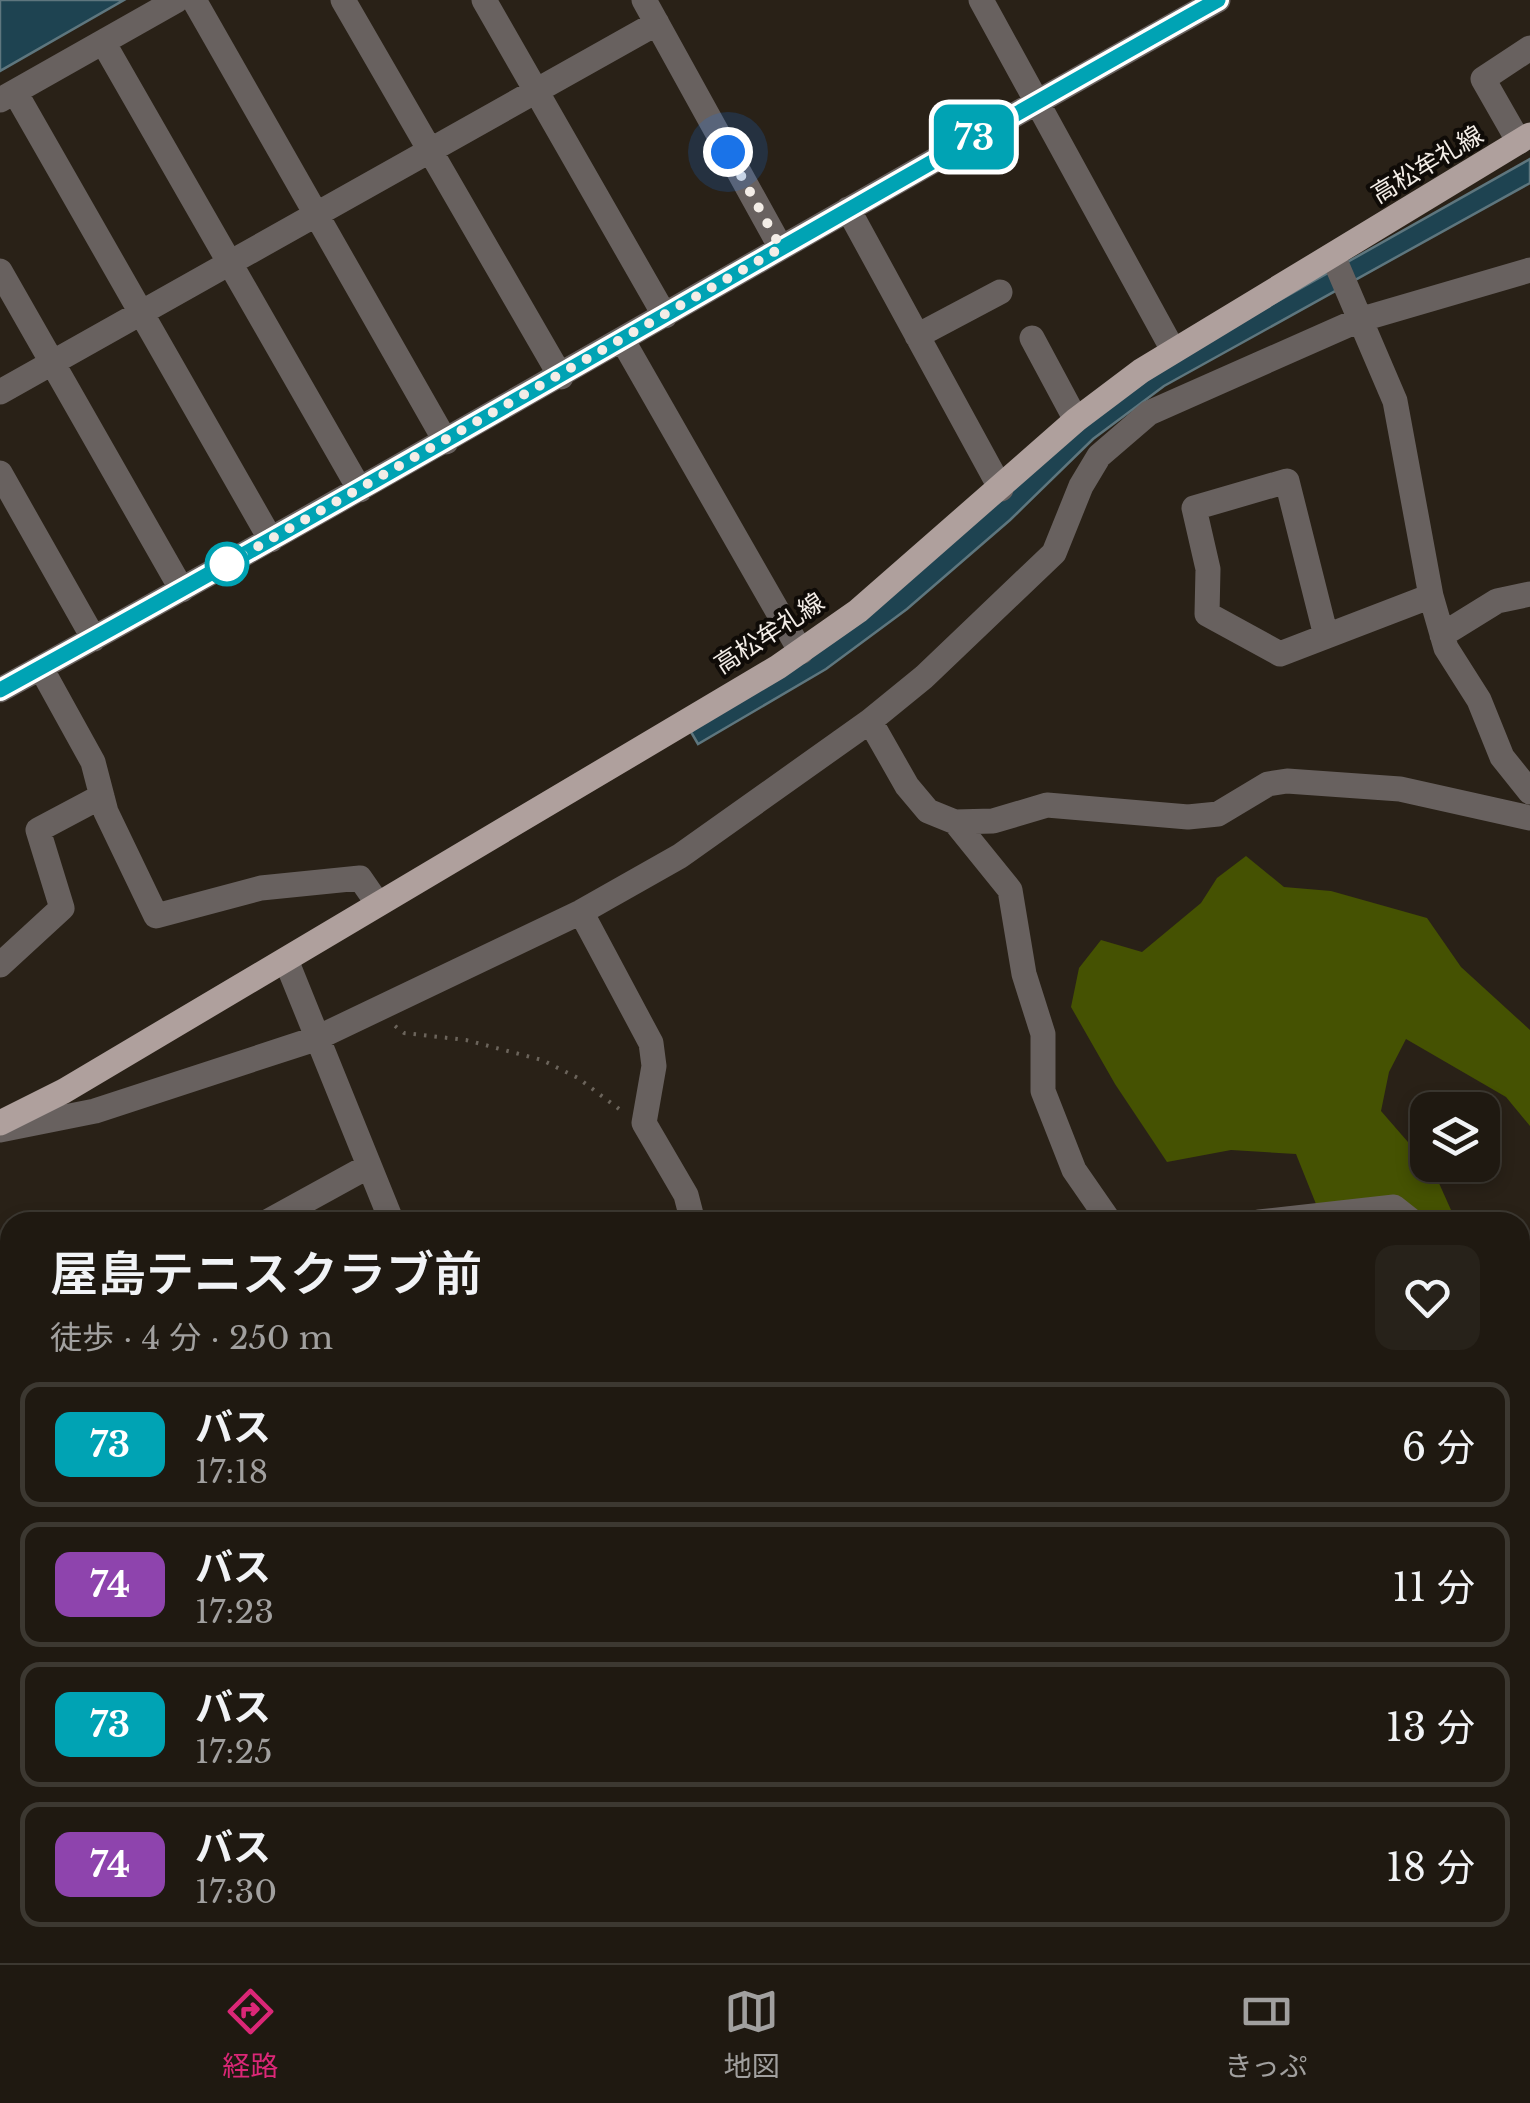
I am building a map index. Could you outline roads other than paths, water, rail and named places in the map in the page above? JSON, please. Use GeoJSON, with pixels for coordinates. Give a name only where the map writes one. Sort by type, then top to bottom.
{"type":"FeatureCollection","features":[{"type":"Feature","properties":{"kind":"main road","name":"高松牟礼線"},"geometry":{"type":"LineString","coordinates":[[0,1126],[800,652],[858,611],[1001,490],[1076,420],[1172,350],[1524,138]]}},
{"type":"Feature","properties":{"kind":"street"},"geometry":{"type":"LineString","coordinates":[[177,0],[8,96],[141,313],[271,540]]}},
{"type":"Feature","properties":{"kind":"street"},"geometry":{"type":"LineString","coordinates":[[194,0],[446,442]]}},
{"type":"Feature","properties":{"kind":"street"},"geometry":{"type":"LineString","coordinates":[[342,0],[561,378]]}},
{"type":"Feature","properties":{"kind":"street"},"geometry":{"type":"LineString","coordinates":[[484,0],[665,316]]}},
{"type":"Feature","properties":{"kind":"street"},"geometry":{"type":"LineString","coordinates":[[644,0],[781,248]]}},
{"type":"Feature","properties":{"kind":"street"},"geometry":{"type":"LineString","coordinates":[[981,0],[1172,350]]}},
{"type":"Feature","properties":{"kind":"street"},"geometry":{"type":"LineString","coordinates":[[1,687],[561,378],[848,208],[1218,0]]}},
{"type":"Feature","properties":{"kind":"street"},"geometry":{"type":"LineString","coordinates":[[0,392],[535,88],[657,23]]}},
{"type":"Feature","properties":{"kind":"street"},"geometry":{"type":"LineString","coordinates":[[102,42],[360,490]]}},
{"type":"Feature","properties":{"kind":"street"},"geometry":{"type":"LineString","coordinates":[[1524,138],[1484,80],[1530,48]]}},
{"type":"Feature","properties":{"kind":"street"},"geometry":{"type":"LineString","coordinates":[[848,208],[1001,490]]}},
{"type":"Feature","properties":{"kind":"street"},"geometry":{"type":"LineString","coordinates":[[1333,256],[1395,400],[1431,596],[1442,635],[1480,700],[1502,757],[1530,792]]}},
{"type":"Feature","properties":{"kind":"street"},"geometry":{"type":"LineString","coordinates":[[0,1126],[95,1111],[315,1038],[581,912],[680,856],[870,721],[924,677],[1054,552],[1081,486],[1099,456],[1149,413],[1359,320],[1530,270]]}},
{"type":"Feature","properties":{"kind":"street"},"geometry":{"type":"LineString","coordinates":[[0,271],[182,590]]}},
{"type":"Feature","properties":{"kind":"street"},"geometry":{"type":"LineString","coordinates":[[917,336],[1000,292]]}},
{"type":"Feature","properties":{"kind":"street"},"geometry":{"type":"LineString","coordinates":[[1032,338],[1076,420]]}},
{"type":"Feature","properties":{"kind":"street"},"geometry":{"type":"LineString","coordinates":[[623,341],[800,652]]}},
{"type":"Feature","properties":{"kind":"street"},"geometry":{"type":"LineString","coordinates":[[0,473],[94,639]]}},
{"type":"Feature","properties":{"kind":"street"},"geometry":{"type":"LineString","coordinates":[[1326,636],[1287,481],[1194,508],[1208,569],[1207,614],[1280,654],[1431,596]]}},
{"type":"Feature","properties":{"kind":"street"},"geometry":{"type":"LineString","coordinates":[[1442,635],[1497,601],[1530,594]]}},
{"type":"Feature","properties":{"kind":"street"},"geometry":{"type":"LineString","coordinates":[[41,668],[93,762],[102,796],[156,916],[261,888],[360,878],[378,904]]}},
{"type":"Feature","properties":{"kind":"street"},"geometry":{"type":"LineString","coordinates":[[870,721],[906,786],[928,811],[956,822],[993,820],[1048,806],[1171,816],[1218,814],[1268,784],[1287,780],[1400,789],[1530,818]]}},
{"type":"Feature","properties":{"kind":"street"},"geometry":{"type":"LineString","coordinates":[[0,965],[62,908],[38,830],[102,796]]}},
{"type":"Feature","properties":{"kind":"street"},"geometry":{"type":"LineString","coordinates":[[956,822],[1010,890],[1024,974],[1043,1034],[1043,1091],[1074,1170],[1103,1212]]}},
{"type":"Feature","properties":{"kind":"street"},"geometry":{"type":"LineString","coordinates":[[581,912],[651,1043],[654,1066],[644,1123],[686,1195],[690,1212]]}},
{"type":"Feature","properties":{"kind":"street"},"geometry":{"type":"LineString","coordinates":[[286,960],[388,1212]]}},
{"type":"Feature","properties":{"kind":"street"},"geometry":{"type":"LineString","coordinates":[[285,1212],[367,1166]]}},
{"type":"Feature","properties":{"kind":"street"},"geometry":{"type":"LineString","coordinates":[[1355,1212],[1394,1208],[1399,1212]]}},
{"type":"Feature","properties":{"kind":"water"},"geometry":{"type":"Polygon","coordinates":[[[0,0],[124,0],[0,71],[0,0]]]}},
{"type":"Feature","properties":{"kind":"water"},"geometry":{"type":"Polygon","coordinates":[[[1530,159],[1530,183],[1164,386],[1093,439],[1010,520],[907,609],[826,669],[698,744],[691,732],[1084,426],[1179,357],[1530,159]]]}}]}
